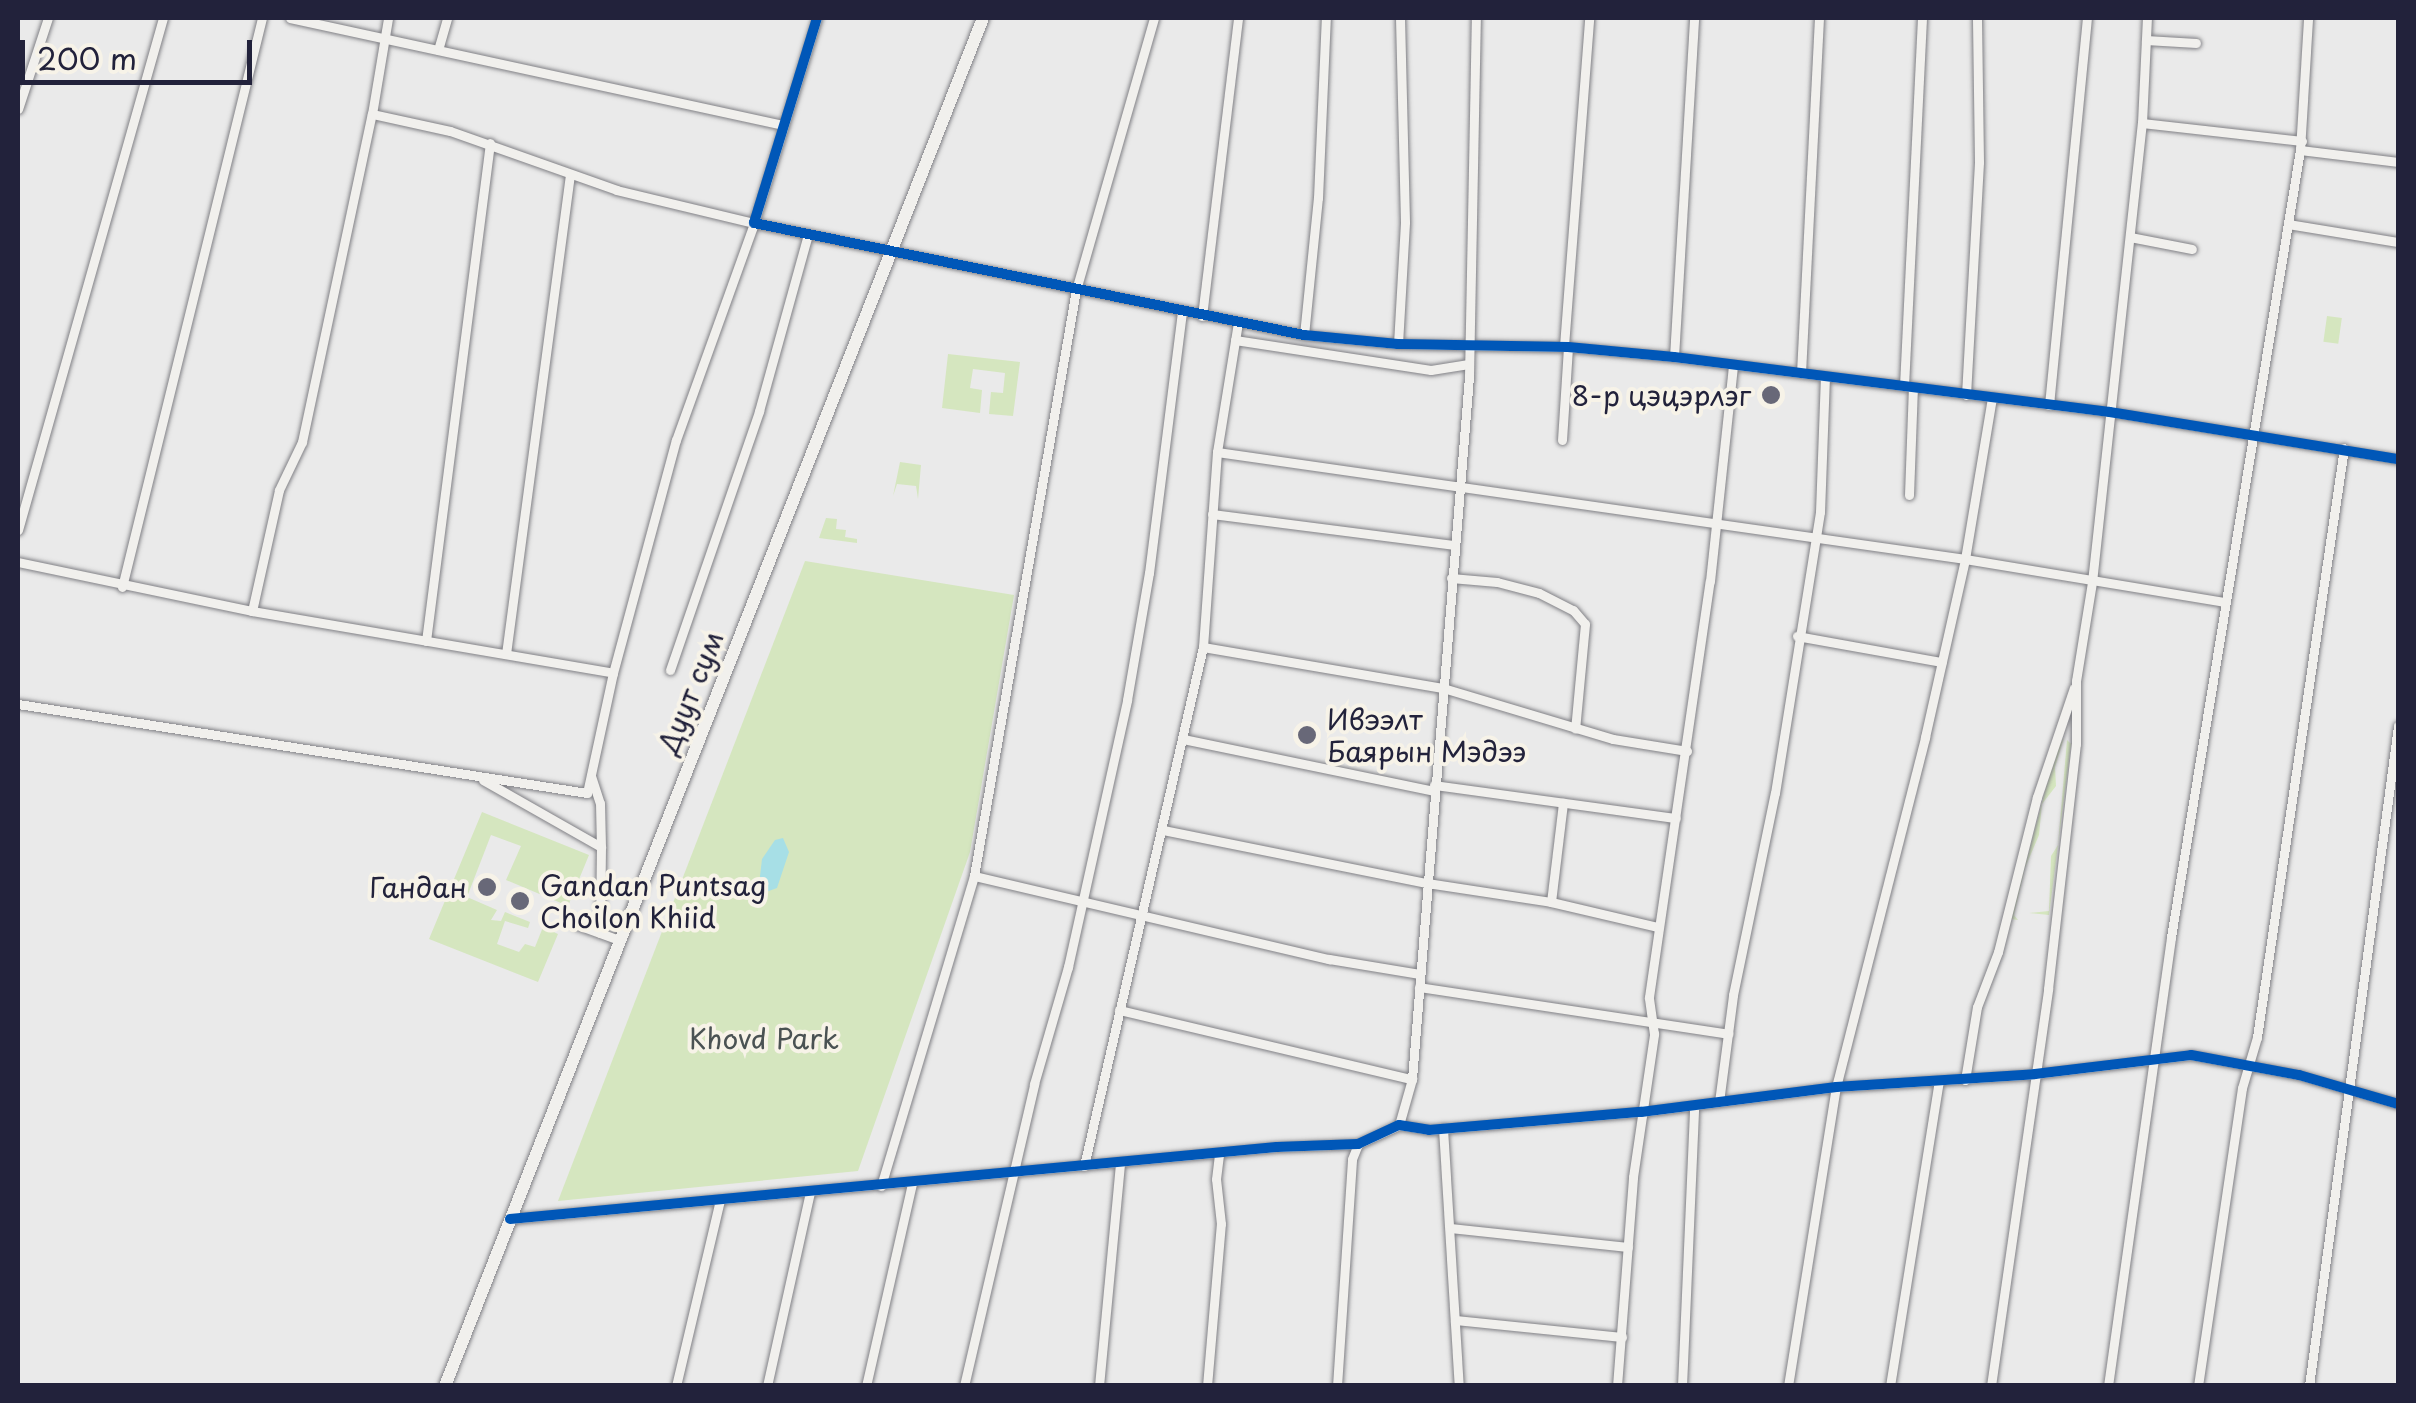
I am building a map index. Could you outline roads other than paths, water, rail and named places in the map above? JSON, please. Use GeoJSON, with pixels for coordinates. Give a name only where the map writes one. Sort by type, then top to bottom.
{"type":"FeatureCollection","features":[{"type":"Feature","properties":{"kind":"main road","name":"Дуут сум"},"geometry":{"type":"LineString","coordinates":[[445,1386],[983,18]]}},
{"type":"Feature","properties":{"kind":"street"},"geometry":{"type":"LineString","coordinates":[[18,109],[48,18]]}},
{"type":"Feature","properties":{"kind":"street"},"geometry":{"type":"LineString","coordinates":[[18,530],[163,18]]}},
{"type":"Feature","properties":{"kind":"street"},"geometry":{"type":"LineString","coordinates":[[122,586],[262,18]]}},
{"type":"Feature","properties":{"kind":"street"},"geometry":{"type":"LineString","coordinates":[[290,18],[783,125]]}},
{"type":"Feature","properties":{"kind":"street"},"geometry":{"type":"LineString","coordinates":[[252,611],[279,490],[302,442],[372,114],[388,18]]}},
{"type":"Feature","properties":{"kind":"street"},"geometry":{"type":"LineString","coordinates":[[438,50],[447,18]]}},
{"type":"Feature","properties":{"kind":"street"},"geometry":{"type":"LineString","coordinates":[[18,704],[587,793],[614,673],[676,440],[754,223],[817,18]]}},
{"type":"Feature","properties":{"kind":"street"},"geometry":{"type":"LineString","coordinates":[[882,1186],[974,876],[1076,290],[1154,18]]}},
{"type":"Feature","properties":{"kind":"street"},"geometry":{"type":"LineString","coordinates":[[1202,316],[1238,18]]}},
{"type":"Feature","properties":{"kind":"street"},"geometry":{"type":"LineString","coordinates":[[1304,335],[1318,198],[1326,18]]}},
{"type":"Feature","properties":{"kind":"street"},"geometry":{"type":"LineString","coordinates":[[1398,344],[1405,222],[1400,18]]}},
{"type":"Feature","properties":{"kind":"street"},"geometry":{"type":"LineString","coordinates":[[1399,1125],[1412,1079],[1469,364],[1476,18]]}},
{"type":"Feature","properties":{"kind":"street"},"geometry":{"type":"LineString","coordinates":[[1562,440],[1589,18]]}},
{"type":"Feature","properties":{"kind":"street"},"geometry":{"type":"LineString","coordinates":[[1674,357],[1694,18]]}},
{"type":"Feature","properties":{"kind":"street"},"geometry":{"type":"LineString","coordinates":[[1801,373],[1820,18]]}},
{"type":"Feature","properties":{"kind":"street"},"geometry":{"type":"LineString","coordinates":[[1909,495],[1908,387],[1922,18]]}},
{"type":"Feature","properties":{"kind":"street"},"geometry":{"type":"LineString","coordinates":[[1966,394],[1979,162],[1977,18]]}},
{"type":"Feature","properties":{"kind":"street"},"geometry":{"type":"LineString","coordinates":[[2050,405],[2087,18]]}},
{"type":"Feature","properties":{"kind":"street"},"geometry":{"type":"LineString","coordinates":[[1991,1386],[2076,744],[2076,681],[2092,582],[2130,237],[2142,123],[2147,18]]}},
{"type":"Feature","properties":{"kind":"street"},"geometry":{"type":"LineString","coordinates":[[2108,1386],[2154,1058],[2301,145],[2308,18]]}},
{"type":"Feature","properties":{"kind":"street"},"geometry":{"type":"LineString","coordinates":[[2146,40],[2196,43]]}},
{"type":"Feature","properties":{"kind":"street"},"geometry":{"type":"LineString","coordinates":[[372,114],[490,143],[570,174],[754,223],[1304,335],[1398,344],[1566,346],[1674,357],[2252,432],[2398,459]]}},
{"type":"Feature","properties":{"kind":"street"},"geometry":{"type":"LineString","coordinates":[[2142,123],[2398,162]]}},
{"type":"Feature","properties":{"kind":"street"},"geometry":{"type":"LineString","coordinates":[[426,640],[490,143]]}},
{"type":"Feature","properties":{"kind":"street"},"geometry":{"type":"LineString","coordinates":[[506,654],[570,174]]}},
{"type":"Feature","properties":{"kind":"street"},"geometry":{"type":"LineString","coordinates":[[2288,224],[2398,242]]}},
{"type":"Feature","properties":{"kind":"street"},"geometry":{"type":"LineString","coordinates":[[670,670],[758,411],[808,234]]}},
{"type":"Feature","properties":{"kind":"street"},"geometry":{"type":"LineString","coordinates":[[2130,237],[2192,249]]}},
{"type":"Feature","properties":{"kind":"street"},"geometry":{"type":"LineString","coordinates":[[964,1386],[1082,902],[1150,573],[1182,312]]}},
{"type":"Feature","properties":{"kind":"street"},"geometry":{"type":"LineString","coordinates":[[1084,1166],[1203,647],[1217,452],[1238,323]]}},
{"type":"Feature","properties":{"kind":"street"},"geometry":{"type":"LineString","coordinates":[[1235,340],[1431,370],[1469,364]]}},
{"type":"Feature","properties":{"kind":"street"},"geometry":{"type":"LineString","coordinates":[[1618,1386],[1628,1247],[1652,1023],[1650,997],[1687,751],[1733,364]]}},
{"type":"Feature","properties":{"kind":"street"},"geometry":{"type":"LineString","coordinates":[[1718,1102],[1775,793],[1815,540],[1825,450],[1825,376]]}},
{"type":"Feature","properties":{"kind":"street"},"geometry":{"type":"LineString","coordinates":[[1788,1386],[1836,1086],[1942,662],[1965,559],[1992,398]]}},
{"type":"Feature","properties":{"kind":"street"},"geometry":{"type":"LineString","coordinates":[[2198,1386],[2242,1088],[2258,1037],[2344,448]]}},
{"type":"Feature","properties":{"kind":"street"},"geometry":{"type":"LineString","coordinates":[[1217,452],[1965,559],[2225,602]]}},
{"type":"Feature","properties":{"kind":"street"},"geometry":{"type":"LineString","coordinates":[[1212,514],[1453,545]]}},
{"type":"Feature","properties":{"kind":"street"},"geometry":{"type":"LineString","coordinates":[[18,562],[252,611],[614,673]]}},
{"type":"Feature","properties":{"kind":"street"},"geometry":{"type":"LineString","coordinates":[[1451,578],[1497,582],[1539,593],[1573,610],[1586,624],[1574,729]]}},
{"type":"Feature","properties":{"kind":"street"},"geometry":{"type":"LineString","coordinates":[[1797,636],[1942,662]]}},
{"type":"Feature","properties":{"kind":"street"},"geometry":{"type":"LineString","coordinates":[[1203,647],[1443,688],[1574,729],[1687,751]]}},
{"type":"Feature","properties":{"kind":"street"},"geometry":{"type":"LineString","coordinates":[[1964,1080],[1977,1007],[1998,952],[2037,797],[2076,681]]}},
{"type":"Feature","properties":{"kind":"street"},"geometry":{"type":"LineString","coordinates":[[2309,1386],[2352,1093],[2398,726]]}},
{"type":"Feature","properties":{"kind":"street"},"geometry":{"type":"LineString","coordinates":[[1182,739],[1434,788],[1676,818]]}},
{"type":"Feature","properties":{"kind":"street"},"geometry":{"type":"LineString","coordinates":[[591,775],[600,803],[600,934]]}},
{"type":"Feature","properties":{"kind":"street"},"geometry":{"type":"LineString","coordinates":[[477,776],[601,846]]}},
{"type":"Feature","properties":{"kind":"street"},"geometry":{"type":"LineString","coordinates":[[1551,902],[1563,803]]}},
{"type":"Feature","properties":{"kind":"street"},"geometry":{"type":"LineString","coordinates":[[1163,830],[1428,883],[1551,902],[1658,926]]}},
{"type":"Feature","properties":{"kind":"street"},"geometry":{"type":"LineString","coordinates":[[974,876],[1329,959],[1420,974]]}},
{"type":"Feature","properties":{"kind":"street"},"geometry":{"type":"LineString","coordinates":[[575,924],[619,940]]}},
{"type":"Feature","properties":{"kind":"street"},"geometry":{"type":"LineString","coordinates":[[1419,987],[1728,1034]]}},
{"type":"Feature","properties":{"kind":"street"},"geometry":{"type":"LineString","coordinates":[[1119,1010],[1412,1079]]}},
{"type":"Feature","properties":{"kind":"street"},"geometry":{"type":"LineString","coordinates":[[510,1219],[1220,1152],[1358,1144],[1399,1125],[1412,1130],[1641,1112],[1836,1086],[2035,1074],[2154,1058],[2191,1056],[2250,1065],[2398,1104]]}},
{"type":"Feature","properties":{"kind":"street"},"geometry":{"type":"LineString","coordinates":[[1890,1386],[1940,1081]]}},
{"type":"Feature","properties":{"kind":"street"},"geometry":{"type":"LineString","coordinates":[[1682,1386],[1694,1106]]}},
{"type":"Feature","properties":{"kind":"street"},"geometry":{"type":"LineString","coordinates":[[1444,1128],[1460,1386]]}},
{"type":"Feature","properties":{"kind":"street"},"geometry":{"type":"LineString","coordinates":[[1337,1386],[1352,1159],[1358,1144]]}},
{"type":"Feature","properties":{"kind":"street"},"geometry":{"type":"LineString","coordinates":[[1207,1386],[1220,1224],[1216,1180],[1220,1152]]}},
{"type":"Feature","properties":{"kind":"street"},"geometry":{"type":"LineString","coordinates":[[1099,1386],[1120,1162]]}},
{"type":"Feature","properties":{"kind":"street"},"geometry":{"type":"LineString","coordinates":[[866,1386],[912,1183]]}},
{"type":"Feature","properties":{"kind":"street"},"geometry":{"type":"LineString","coordinates":[[767,1386],[810,1192]]}},
{"type":"Feature","properties":{"kind":"street"},"geometry":{"type":"LineString","coordinates":[[676,1386],[720,1200]]}},
{"type":"Feature","properties":{"kind":"street"},"geometry":{"type":"LineString","coordinates":[[1450,1228],[1628,1247]]}},
{"type":"Feature","properties":{"kind":"street"},"geometry":{"type":"LineString","coordinates":[[1455,1320],[1622,1337]]}},
{"type":"Feature","properties":{"kind":"water"},"geometry":{"type":"Polygon","coordinates":[[[783,838],[789,852],[777,888],[766,892],[759,885],[762,859],[775,840],[783,838]]]}},
{"type":"Feature","properties":{"kind":"place","name":"8-р цэцэрлэг"},"geometry":{"type":"Point","coordinates":[1771,395]}},
{"type":"Feature","properties":{"kind":"place","name":"Ивээлт Баярын Мэдээ"},"geometry":{"type":"Point","coordinates":[1307,735]}},
{"type":"Feature","properties":{"kind":"place","name":"Гандан"},"geometry":{"type":"Point","coordinates":[487,887]}},
{"type":"Feature","properties":{"kind":"place","name":"Gandan Puntsag Choilon Khiid"},"geometry":{"type":"Point","coordinates":[520,901]}},
{"type":"Feature","properties":{"kind":"park label","name":"Khovd Park"},"geometry":{"type":"Point","coordinates":[764,1038]}}]}
